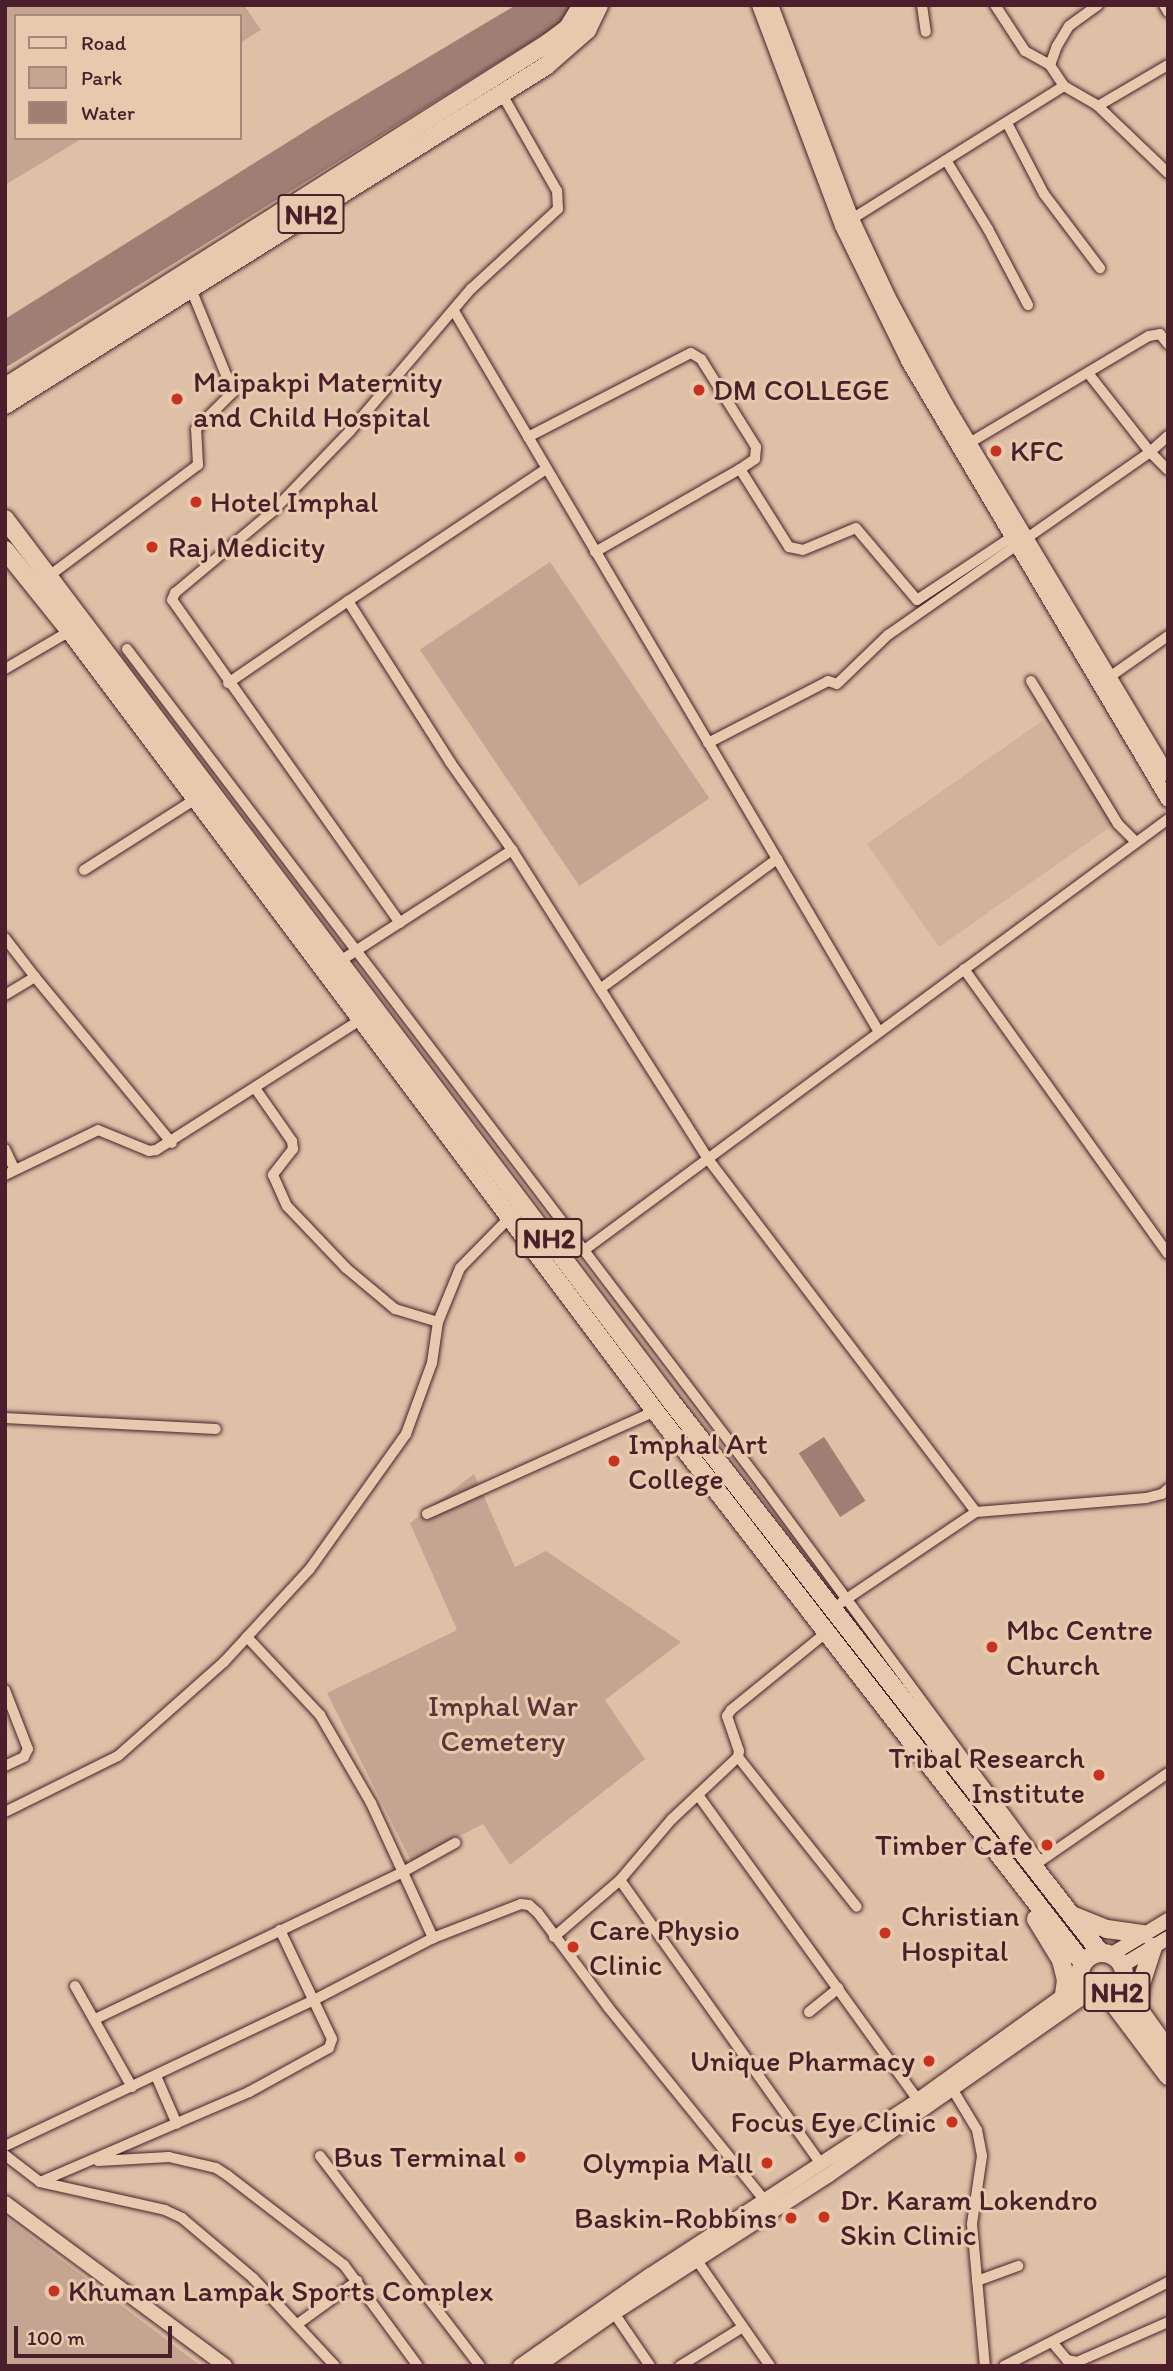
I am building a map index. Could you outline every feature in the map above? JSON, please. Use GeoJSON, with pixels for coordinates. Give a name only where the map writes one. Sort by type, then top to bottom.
{"type":"FeatureCollection","features":[{"type":"Feature","properties":{"kind":"highway","name":"NH2"},"geometry":{"type":"LineString","coordinates":[[5,387],[548,43],[568,27],[582,5]]}},
{"type":"Feature","properties":{"kind":"highway","name":"NH2"},"geometry":{"type":"LineString","coordinates":[[5,405],[502,94],[573,44],[587,30],[599,5]]}},
{"type":"Feature","properties":{"kind":"highway","name":"NH2"},"geometry":{"type":"LineString","coordinates":[[5,519],[49,576],[362,1019],[509,1218],[574,1299],[655,1411],[1083,1963],[1085,1988],[1115,1991],[1138,2008],[1168,2050]]}},
{"type":"Feature","properties":{"kind":"highway","name":"NH2"},"geometry":{"type":"LineString","coordinates":[[5,550],[69,631],[194,800],[340,961],[523,1205],[840,1604],[1036,1864],[1069,1914],[1111,1957],[1115,1991],[1168,2076]]}},
{"type":"Feature","properties":{"kind":"highway"},"geometry":{"type":"LineString","coordinates":[[1017,1880],[1031,1911],[1061,1960],[1066,1980],[1064,1995]]}},
{"type":"Feature","properties":{"kind":"highway"},"geometry":{"type":"LineString","coordinates":[[1069,1914],[1107,1929],[1155,1940],[1141,1983],[1138,2008]]}},
{"type":"Feature","properties":{"kind":"highway","name":"NH2"},"geometry":{"type":"LineString","coordinates":[[1083,1963],[1111,1957]]}},
{"type":"Feature","properties":{"kind":"main road"},"geometry":{"type":"LineString","coordinates":[[760,5],[847,223],[914,359],[1168,800]]}},
{"type":"Feature","properties":{"kind":"main road"},"geometry":{"type":"LineString","coordinates":[[771,5],[847,223]]}},
{"type":"Feature","properties":{"kind":"main road"},"geometry":{"type":"LineString","coordinates":[[914,359],[971,442],[1019,540],[1168,775]]}},
{"type":"Feature","properties":{"kind":"main road"},"geometry":{"type":"LineString","coordinates":[[1111,1957],[1155,1940],[1168,1920]]}},
{"type":"Feature","properties":{"kind":"main road"},"geometry":{"type":"LineString","coordinates":[[520,2366],[552,2356],[696,2259],[765,2201],[918,2100],[1064,1995],[1085,1988]]}},
{"type":"Feature","properties":{"kind":"main road"},"geometry":{"type":"LineString","coordinates":[[538,2366],[722,2236],[830,2175],[953,2090],[1085,1988]]}},
{"type":"Feature","properties":{"kind":"main road"},"geometry":{"type":"LineString","coordinates":[[5,2203],[225,2366]]}},
{"type":"Feature","properties":{"kind":"street"},"geometry":{"type":"LineString","coordinates":[[922,5],[926,32]]}},
{"type":"Feature","properties":{"kind":"street"},"geometry":{"type":"LineString","coordinates":[[995,5],[1025,51],[1050,65],[1064,86],[1098,106],[1168,173]]}},
{"type":"Feature","properties":{"kind":"street"},"geometry":{"type":"LineString","coordinates":[[1050,65],[1069,26],[1098,5]]}},
{"type":"Feature","properties":{"kind":"street"},"geometry":{"type":"LineString","coordinates":[[1164,5],[1168,12]]}},
{"type":"Feature","properties":{"kind":"street"},"geometry":{"type":"LineString","coordinates":[[1098,106],[1168,65]]}},
{"type":"Feature","properties":{"kind":"street"},"geometry":{"type":"LineString","coordinates":[[847,223],[1064,86]]}},
{"type":"Feature","properties":{"kind":"street"},"geometry":{"type":"LineString","coordinates":[[400,923],[228,683],[174,604],[174,593],[272,512],[350,431],[487,272],[553,216],[559,201],[557,191],[502,94]]}},
{"type":"Feature","properties":{"kind":"street"},"geometry":{"type":"LineString","coordinates":[[1007,123],[1044,194],[1100,268]]}},
{"type":"Feature","properties":{"kind":"street"},"geometry":{"type":"LineString","coordinates":[[946,160],[988,229],[1028,305]]}},
{"type":"Feature","properties":{"kind":"street"},"geometry":{"type":"LineString","coordinates":[[49,576],[198,465],[196,429],[233,392],[191,289]]}},
{"type":"Feature","properties":{"kind":"street"},"geometry":{"type":"LineString","coordinates":[[454,311],[879,1032]]}},
{"type":"Feature","properties":{"kind":"street"},"geometry":{"type":"LineString","coordinates":[[971,442],[1149,336],[1160,334],[1168,344]]}},
{"type":"Feature","properties":{"kind":"street"},"geometry":{"type":"LineString","coordinates":[[528,438],[691,353],[701,359],[757,447],[755,459],[740,469],[595,552]]}},
{"type":"Feature","properties":{"kind":"street"},"geometry":{"type":"LineString","coordinates":[[1088,373],[1150,452],[1168,470]]}},
{"type":"Feature","properties":{"kind":"street"},"geometry":{"type":"LineString","coordinates":[[708,743],[828,681],[837,684],[888,635],[1019,540],[1150,452],[1168,436]]}},
{"type":"Feature","properties":{"kind":"street"},"geometry":{"type":"LineString","coordinates":[[228,683],[547,469]]}},
{"type":"Feature","properties":{"kind":"street"},"geometry":{"type":"LineString","coordinates":[[740,469],[789,547],[803,550],[856,528],[916,600],[1019,540]]}},
{"type":"Feature","properties":{"kind":"street"},"geometry":{"type":"LineString","coordinates":[[348,601],[450,762],[512,850],[708,1159],[976,1512]]}},
{"type":"Feature","properties":{"kind":"street"},"geometry":{"type":"LineString","coordinates":[[5,669],[69,631]]}},
{"type":"Feature","properties":{"kind":"street"},"geometry":{"type":"LineString","coordinates":[[1108,678],[1168,636]]}},
{"type":"Feature","properties":{"kind":"street"},"geometry":{"type":"LineString","coordinates":[[127,649],[358,950],[583,1251],[840,1604],[976,1512],[1146,1498],[1162,1494],[1168,1489]]}},
{"type":"Feature","properties":{"kind":"street"},"geometry":{"type":"LineString","coordinates":[[1031,681],[1118,824],[1136,842]]}},
{"type":"Feature","properties":{"kind":"street"},"geometry":{"type":"LineString","coordinates":[[84,870],[194,800]]}},
{"type":"Feature","properties":{"kind":"street"},"geometry":{"type":"LineString","coordinates":[[583,1251],[1168,819]]}},
{"type":"Feature","properties":{"kind":"street"},"geometry":{"type":"LineString","coordinates":[[340,961],[512,850]]}},
{"type":"Feature","properties":{"kind":"street"},"geometry":{"type":"LineString","coordinates":[[600,989],[777,859]]}},
{"type":"Feature","properties":{"kind":"street"},"geometry":{"type":"LineString","coordinates":[[5,938],[172,1143]]}},
{"type":"Feature","properties":{"kind":"street"},"geometry":{"type":"LineString","coordinates":[[964,969],[1168,1254]]}},
{"type":"Feature","properties":{"kind":"street"},"geometry":{"type":"LineString","coordinates":[[5,995],[35,977]]}},
{"type":"Feature","properties":{"kind":"street"},"geometry":{"type":"LineString","coordinates":[[5,1149],[10,1173],[98,1130],[153,1152],[172,1143],[362,1019]]}},
{"type":"Feature","properties":{"kind":"street"},"geometry":{"type":"LineString","coordinates":[[255,1088],[292,1141],[293,1149],[273,1175],[287,1206],[301,1224],[395,1310],[438,1322]]}},
{"type":"Feature","properties":{"kind":"street"},"geometry":{"type":"LineString","coordinates":[[5,1812],[118,1756],[156,1726],[247,1637],[309,1570],[406,1434],[432,1363],[438,1322],[460,1268],[523,1205]]}},
{"type":"Feature","properties":{"kind":"street"},"geometry":{"type":"LineString","coordinates":[[427,1514],[655,1411]]}},
{"type":"Feature","properties":{"kind":"street"},"geometry":{"type":"LineString","coordinates":[[5,1418],[216,1429]]}},
{"type":"Feature","properties":{"kind":"street"},"geometry":{"type":"LineString","coordinates":[[554,1937],[620,1880],[672,1819],[738,1756],[739,1751],[727,1716],[731,1710],[827,1632]]}},
{"type":"Feature","properties":{"kind":"street"},"geometry":{"type":"LineString","coordinates":[[247,1637],[320,1715],[371,1803],[433,1938]]}},
{"type":"Feature","properties":{"kind":"street"},"geometry":{"type":"LineString","coordinates":[[5,1690],[28,1749],[24,1757],[5,1766]]}},
{"type":"Feature","properties":{"kind":"street"},"geometry":{"type":"LineString","coordinates":[[738,1756],[857,1907]]}},
{"type":"Feature","properties":{"kind":"street"},"geometry":{"type":"LineString","coordinates":[[1036,1864],[1168,1773]]}},
{"type":"Feature","properties":{"kind":"street"},"geometry":{"type":"LineString","coordinates":[[698,1795],[918,2100]]}},
{"type":"Feature","properties":{"kind":"street"},"geometry":{"type":"LineString","coordinates":[[95,2020],[403,1872],[455,1843]]}},
{"type":"Feature","properties":{"kind":"street"},"geometry":{"type":"LineString","coordinates":[[620,1880],[822,2165]]}},
{"type":"Feature","properties":{"kind":"street"},"geometry":{"type":"LineString","coordinates":[[5,2146],[312,2001],[433,1938],[521,1904],[529,1905],[538,1913],[554,1937],[765,2201]]}},
{"type":"Feature","properties":{"kind":"street"},"geometry":{"type":"LineString","coordinates":[[40,2182],[249,2092],[329,2048],[332,2039],[280,1930]]}},
{"type":"Feature","properties":{"kind":"street"},"geometry":{"type":"LineString","coordinates":[[75,1986],[132,2087]]}},
{"type":"Feature","properties":{"kind":"street"},"geometry":{"type":"LineString","coordinates":[[809,2012],[839,1989]]}},
{"type":"Feature","properties":{"kind":"street"},"geometry":{"type":"LineString","coordinates":[[156,2076],[177,2124]]}},
{"type":"Feature","properties":{"kind":"street"},"geometry":{"type":"LineString","coordinates":[[953,2090],[977,2130],[982,2156],[972,2224],[985,2366]]}},
{"type":"Feature","properties":{"kind":"street"},"geometry":{"type":"LineString","coordinates":[[5,2155],[40,2182],[165,2210],[182,2218],[253,2278],[299,2323],[335,2366]]}},
{"type":"Feature","properties":{"kind":"street"},"geometry":{"type":"LineString","coordinates":[[86,2162],[152,2156],[216,2168],[327,2249],[357,2281],[418,2366]]}},
{"type":"Feature","properties":{"kind":"street"},"geometry":{"type":"LineString","coordinates":[[320,2156],[480,2366]]}},
{"type":"Feature","properties":{"kind":"street"},"geometry":{"type":"LineString","coordinates":[[696,2259],[769,2366]]}},
{"type":"Feature","properties":{"kind":"street"},"geometry":{"type":"LineString","coordinates":[[976,2281],[1018,2266]]}},
{"type":"Feature","properties":{"kind":"street"},"geometry":{"type":"LineString","coordinates":[[299,2323],[357,2281]]}},
{"type":"Feature","properties":{"kind":"street"},"geometry":{"type":"LineString","coordinates":[[1004,2366],[1168,2282]]}},
{"type":"Feature","properties":{"kind":"street"},"geometry":{"type":"LineString","coordinates":[[614,2313],[650,2366]]}},
{"type":"Feature","properties":{"kind":"street"},"geometry":{"type":"LineString","coordinates":[[1052,2342],[1067,2360],[1077,2362],[1168,2322]]}},
{"type":"Feature","properties":{"kind":"street"},"geometry":{"type":"LineString","coordinates":[[680,2366],[743,2327]]}},
{"type":"Feature","properties":{"kind":"shaded area"},"geometry":{"type":"Polygon","coordinates":[[[1042,721],[1114,824],[939,947],[867,844],[1042,721]]]}},
{"type":"Feature","properties":{"kind":"green space"},"geometry":{"type":"Polygon","coordinates":[[[5,5],[244,5],[261,30],[242,42],[242,14],[14,14],[14,140],[80,140],[5,185],[5,5]]]}},
{"type":"Feature","properties":{"kind":"green space"},"geometry":{"type":"Polygon","coordinates":[[[550,562],[709,798],[579,886],[420,650],[550,562]]]}},
{"type":"Feature","properties":{"kind":"green space","name":"Imphal War Cemetery"},"geometry":{"type":"Polygon","coordinates":[[[474,1474],[515,1567],[546,1551],[681,1642],[605,1700],[645,1759],[510,1865],[483,1824],[411,1861],[327,1693],[457,1630],[410,1523],[474,1474]]]}},
{"type":"Feature","properties":{"kind":"green space","name":"Khuman Lampak Sports Complex"},"geometry":{"type":"Polygon","coordinates":[[[5,2217],[201,2366],[5,2366],[5,2217]]]}},
{"type":"Feature","properties":{"kind":"water"},"geometry":{"type":"Polygon","coordinates":[[[516,5],[573,5],[557,26],[5,368],[5,319],[328,117],[516,5]]]}},
{"type":"Feature","properties":{"kind":"water"},"geometry":{"type":"Polygon","coordinates":[[[824,1437],[865,1501],[840,1517],[799,1453],[824,1437]]]}},
{"type":"Feature","properties":{"kind":"place","name":"DM COLLEGE"},"geometry":{"type":"Point","coordinates":[699,390]}},
{"type":"Feature","properties":{"kind":"place","name":"Maipakpi Maternity and Child Hospital"},"geometry":{"type":"Point","coordinates":[177,399]}},
{"type":"Feature","properties":{"kind":"place","name":"KFC"},"geometry":{"type":"Point","coordinates":[996,451]}},
{"type":"Feature","properties":{"kind":"place","name":"Hotel Imphal"},"geometry":{"type":"Point","coordinates":[196,502]}},
{"type":"Feature","properties":{"kind":"place","name":"Raj Medicity"},"geometry":{"type":"Point","coordinates":[152,547]}},
{"type":"Feature","properties":{"kind":"place","name":"Imphal Art College"},"geometry":{"type":"Point","coordinates":[614,1461]}},
{"type":"Feature","properties":{"kind":"place","name":"Mbc Centre Church"},"geometry":{"type":"Point","coordinates":[992,1647]}},
{"type":"Feature","properties":{"kind":"place","name":"Tribal Research Institute"},"geometry":{"type":"Point","coordinates":[1099,1775]}},
{"type":"Feature","properties":{"kind":"place","name":"Timber Cafe"},"geometry":{"type":"Point","coordinates":[1047,1845]}},
{"type":"Feature","properties":{"kind":"place","name":"Christian Hospital"},"geometry":{"type":"Point","coordinates":[885,1933]}},
{"type":"Feature","properties":{"kind":"place","name":"Care Physio Clinic"},"geometry":{"type":"Point","coordinates":[573,1947]}},
{"type":"Feature","properties":{"kind":"place","name":"Unique Pharmacy"},"geometry":{"type":"Point","coordinates":[929,2061]}},
{"type":"Feature","properties":{"kind":"place","name":"Focus Eye Clinic"},"geometry":{"type":"Point","coordinates":[952,2122]}},
{"type":"Feature","properties":{"kind":"place","name":"Bus Terminal"},"geometry":{"type":"Point","coordinates":[520,2157]}},
{"type":"Feature","properties":{"kind":"place","name":"Olympia Mall"},"geometry":{"type":"Point","coordinates":[767,2163]}},
{"type":"Feature","properties":{"kind":"place","name":"Dr. Karam Lokendro Skin Clinic"},"geometry":{"type":"Point","coordinates":[824,2217]}},
{"type":"Feature","properties":{"kind":"place","name":"Baskin-Robbins"},"geometry":{"type":"Point","coordinates":[791,2218]}},
{"type":"Feature","properties":{"kind":"place","name":"Khuman Lampak Sports Complex"},"geometry":{"type":"Point","coordinates":[54,2291]}}]}
